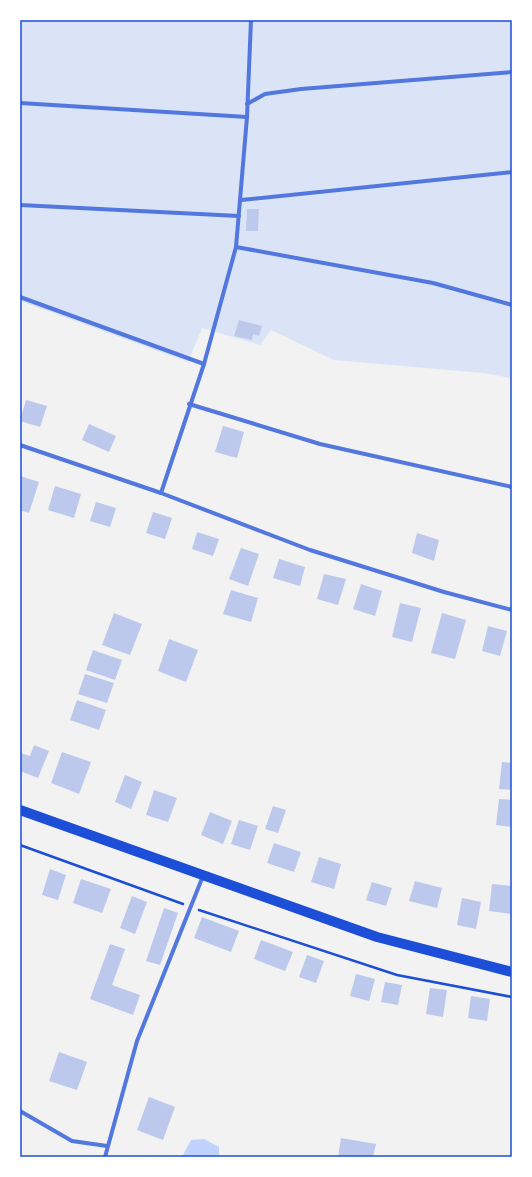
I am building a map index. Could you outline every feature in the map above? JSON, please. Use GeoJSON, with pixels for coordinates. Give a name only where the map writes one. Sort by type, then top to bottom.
{"type":"FeatureCollection","features":[{"type":"Feature","properties":{"kind":"main road"},"geometry":{"type":"LineString","coordinates":[[20,810],[377,937],[512,972]]}},
{"type":"Feature","properties":{"kind":"street"},"geometry":{"type":"LineString","coordinates":[[161,493],[189,404],[204,364],[236,247],[247,117],[251,20]]}},
{"type":"Feature","properties":{"kind":"street"},"geometry":{"type":"LineString","coordinates":[[247,104],[265,94],[302,89],[512,72]]}},
{"type":"Feature","properties":{"kind":"street"},"geometry":{"type":"LineString","coordinates":[[20,103],[247,117]]}},
{"type":"Feature","properties":{"kind":"street"},"geometry":{"type":"LineString","coordinates":[[241,200],[512,172]]}},
{"type":"Feature","properties":{"kind":"street"},"geometry":{"type":"LineString","coordinates":[[20,205],[239,216]]}},
{"type":"Feature","properties":{"kind":"street"},"geometry":{"type":"LineString","coordinates":[[236,247],[433,283],[512,305]]}},
{"type":"Feature","properties":{"kind":"street"},"geometry":{"type":"LineString","coordinates":[[20,298],[204,364]]}},
{"type":"Feature","properties":{"kind":"street"},"geometry":{"type":"LineString","coordinates":[[189,404],[320,444],[512,487]]}},
{"type":"Feature","properties":{"kind":"street"},"geometry":{"type":"LineString","coordinates":[[20,445],[161,493],[310,550],[444,592],[512,610]]}},
{"type":"Feature","properties":{"kind":"street"},"geometry":{"type":"LineString","coordinates":[[105,1157],[137,1042],[203,875]]}},
{"type":"Feature","properties":{"kind":"street"},"geometry":{"type":"LineString","coordinates":[[20,1112],[72,1141],[108,1146]]}},
{"type":"Feature","properties":{"kind":"path"},"geometry":{"type":"LineString","coordinates":[[20,845],[191,907],[397,975],[512,997]]}},
{"type":"Feature","properties":{"kind":"shaded area"},"geometry":{"type":"Polygon","coordinates":[[[20,20],[512,20],[512,378],[483,373],[334,360],[271,330],[260,345],[202,328],[188,362],[20,301],[20,20]]]}},
{"type":"Feature","properties":{"kind":"water"},"geometry":{"type":"Polygon","coordinates":[[[204,1139],[219,1147],[219,1157],[182,1157],[191,1140],[204,1139]]]}},
{"type":"Feature","properties":{"kind":"building"},"geometry":{"type":"Polygon","coordinates":[[[247,209],[259,209],[258,231],[246,231],[247,209]]]}},
{"type":"Feature","properties":{"kind":"building"},"geometry":{"type":"Polygon","coordinates":[[[239,320],[262,326],[259,336],[253,334],[252,340],[234,336],[239,320]]]}},
{"type":"Feature","properties":{"kind":"building"},"geometry":{"type":"Polygon","coordinates":[[[26,400],[47,406],[40,427],[20,421],[26,400]]]}},
{"type":"Feature","properties":{"kind":"building"},"geometry":{"type":"Polygon","coordinates":[[[89,424],[116,436],[109,452],[82,440],[89,424]]]}},
{"type":"Feature","properties":{"kind":"building"},"geometry":{"type":"Polygon","coordinates":[[[223,426],[244,432],[237,458],[215,452],[223,426]]]}},
{"type":"Feature","properties":{"kind":"building"},"geometry":{"type":"Polygon","coordinates":[[[20,476],[39,482],[29,513],[20,510],[20,476]]]}},
{"type":"Feature","properties":{"kind":"building"},"geometry":{"type":"Polygon","coordinates":[[[55,486],[81,494],[74,518],[48,510],[55,486]]]}},
{"type":"Feature","properties":{"kind":"building"},"geometry":{"type":"Polygon","coordinates":[[[96,502],[116,508],[110,527],[90,521],[96,502]]]}},
{"type":"Feature","properties":{"kind":"building"},"geometry":{"type":"Polygon","coordinates":[[[153,512],[172,518],[165,539],[146,533],[153,512]]]}},
{"type":"Feature","properties":{"kind":"building"},"geometry":{"type":"Polygon","coordinates":[[[197,532],[219,539],[213,556],[192,549],[197,532]]]}},
{"type":"Feature","properties":{"kind":"building"},"geometry":{"type":"Polygon","coordinates":[[[417,533],[439,540],[434,561],[412,553],[417,533]]]}},
{"type":"Feature","properties":{"kind":"building"},"geometry":{"type":"Polygon","coordinates":[[[241,548],[259,554],[248,586],[229,579],[241,548]]]}},
{"type":"Feature","properties":{"kind":"building"},"geometry":{"type":"Polygon","coordinates":[[[279,559],[305,567],[300,586],[273,578],[279,559]]]}},
{"type":"Feature","properties":{"kind":"building"},"geometry":{"type":"Polygon","coordinates":[[[324,574],[346,579],[338,605],[317,599],[324,574]]]}},
{"type":"Feature","properties":{"kind":"building"},"geometry":{"type":"Polygon","coordinates":[[[361,584],[382,591],[375,616],[353,609],[361,584]]]}},
{"type":"Feature","properties":{"kind":"building"},"geometry":{"type":"Polygon","coordinates":[[[231,590],[258,598],[251,622],[223,614],[231,590]]]}},
{"type":"Feature","properties":{"kind":"building"},"geometry":{"type":"Polygon","coordinates":[[[400,603],[421,608],[412,642],[392,637],[400,603]]]}},
{"type":"Feature","properties":{"kind":"building"},"geometry":{"type":"Polygon","coordinates":[[[114,613],[142,624],[130,655],[102,645],[114,613]]]}},
{"type":"Feature","properties":{"kind":"building"},"geometry":{"type":"Polygon","coordinates":[[[442,613],[466,620],[455,659],[431,653],[442,613]]]}},
{"type":"Feature","properties":{"kind":"building"},"geometry":{"type":"Polygon","coordinates":[[[488,626],[507,631],[500,656],[482,651],[488,626]]]}},
{"type":"Feature","properties":{"kind":"building"},"geometry":{"type":"Polygon","coordinates":[[[169,639],[198,650],[186,682],[158,671],[169,639]]]}},
{"type":"Feature","properties":{"kind":"building"},"geometry":{"type":"Polygon","coordinates":[[[93,650],[122,660],[115,680],[86,670],[93,650]]]}},
{"type":"Feature","properties":{"kind":"building"},"geometry":{"type":"Polygon","coordinates":[[[85,674],[114,683],[107,703],[78,694],[85,674]]]}},
{"type":"Feature","properties":{"kind":"building"},"geometry":{"type":"Polygon","coordinates":[[[77,700],[106,710],[99,730],[70,720],[77,700]]]}},
{"type":"Feature","properties":{"kind":"building"},"geometry":{"type":"Polygon","coordinates":[[[34,745],[49,751],[38,778],[20,771],[20,753],[30,756],[34,745]]]}},
{"type":"Feature","properties":{"kind":"building"},"geometry":{"type":"Polygon","coordinates":[[[62,752],[91,762],[79,794],[51,783],[62,752]]]}},
{"type":"Feature","properties":{"kind":"building"},"geometry":{"type":"Polygon","coordinates":[[[502,762],[512,763],[512,790],[499,789],[502,762]]]}},
{"type":"Feature","properties":{"kind":"building"},"geometry":{"type":"Polygon","coordinates":[[[125,775],[142,782],[131,809],[115,802],[125,775]]]}},
{"type":"Feature","properties":{"kind":"building"},"geometry":{"type":"Polygon","coordinates":[[[154,790],[177,798],[168,822],[146,815],[154,790]]]}},
{"type":"Feature","properties":{"kind":"building"},"geometry":{"type":"Polygon","coordinates":[[[499,799],[512,800],[512,827],[496,825],[499,799]]]}},
{"type":"Feature","properties":{"kind":"building"},"geometry":{"type":"Polygon","coordinates":[[[273,806],[286,810],[278,833],[265,829],[273,806]]]}},
{"type":"Feature","properties":{"kind":"building"},"geometry":{"type":"Polygon","coordinates":[[[210,812],[232,821],[223,844],[201,835],[210,812]]]}},
{"type":"Feature","properties":{"kind":"building"},"geometry":{"type":"Polygon","coordinates":[[[239,820],[258,826],[250,850],[231,844],[239,820]]]}},
{"type":"Feature","properties":{"kind":"building"},"geometry":{"type":"Polygon","coordinates":[[[274,843],[301,852],[294,872],[267,863],[274,843]]]}},
{"type":"Feature","properties":{"kind":"building"},"geometry":{"type":"Polygon","coordinates":[[[319,857],[341,864],[334,889],[311,882],[319,857]]]}},
{"type":"Feature","properties":{"kind":"building"},"geometry":{"type":"Polygon","coordinates":[[[50,869],[66,875],[58,900],[42,895],[50,869]]]}},
{"type":"Feature","properties":{"kind":"building"},"geometry":{"type":"Polygon","coordinates":[[[81,879],[111,889],[102,913],[73,903],[81,879]]]}},
{"type":"Feature","properties":{"kind":"building"},"geometry":{"type":"Polygon","coordinates":[[[415,881],[442,888],[437,908],[409,901],[415,881]]]}},
{"type":"Feature","properties":{"kind":"building"},"geometry":{"type":"Polygon","coordinates":[[[372,882],[392,888],[386,906],[366,900],[372,882]]]}},
{"type":"Feature","properties":{"kind":"building"},"geometry":{"type":"Polygon","coordinates":[[[492,884],[512,886],[512,914],[489,911],[492,884]]]}},
{"type":"Feature","properties":{"kind":"building"},"geometry":{"type":"Polygon","coordinates":[[[132,896],[147,902],[135,934],[120,928],[132,896]]]}},
{"type":"Feature","properties":{"kind":"building"},"geometry":{"type":"Polygon","coordinates":[[[462,898],[481,902],[476,929],[457,925],[462,898]]]}},
{"type":"Feature","properties":{"kind":"building"},"geometry":{"type":"Polygon","coordinates":[[[164,908],[178,913],[160,965],[146,961],[164,908]]]}},
{"type":"Feature","properties":{"kind":"building"},"geometry":{"type":"Polygon","coordinates":[[[202,917],[239,931],[231,952],[194,938],[202,917]]]}},
{"type":"Feature","properties":{"kind":"building"},"geometry":{"type":"Polygon","coordinates":[[[261,940],[293,952],[285,971],[254,959],[261,940]]]}},
{"type":"Feature","properties":{"kind":"building"},"geometry":{"type":"Polygon","coordinates":[[[110,944],[125,949],[112,985],[140,995],[133,1015],[90,999],[110,944]]]}},
{"type":"Feature","properties":{"kind":"building"},"geometry":{"type":"Polygon","coordinates":[[[307,955],[324,961],[316,983],[299,977],[307,955]]]}},
{"type":"Feature","properties":{"kind":"building"},"geometry":{"type":"Polygon","coordinates":[[[356,974],[375,979],[369,1001],[350,996],[356,974]]]}},
{"type":"Feature","properties":{"kind":"building"},"geometry":{"type":"Polygon","coordinates":[[[385,982],[402,985],[398,1005],[381,1002],[385,982]]]}},
{"type":"Feature","properties":{"kind":"building"},"geometry":{"type":"Polygon","coordinates":[[[430,988],[447,990],[443,1017],[426,1014],[430,988]]]}},
{"type":"Feature","properties":{"kind":"building"},"geometry":{"type":"Polygon","coordinates":[[[471,996],[490,999],[487,1021],[468,1018],[471,996]]]}},
{"type":"Feature","properties":{"kind":"building"},"geometry":{"type":"Polygon","coordinates":[[[59,1052],[87,1062],[77,1090],[49,1081],[59,1052]]]}},
{"type":"Feature","properties":{"kind":"building"},"geometry":{"type":"Polygon","coordinates":[[[149,1097],[175,1107],[163,1140],[137,1130],[149,1097]]]}},
{"type":"Feature","properties":{"kind":"building"},"geometry":{"type":"Polygon","coordinates":[[[341,1138],[376,1144],[373,1157],[338,1157],[341,1138]]]}}]}
